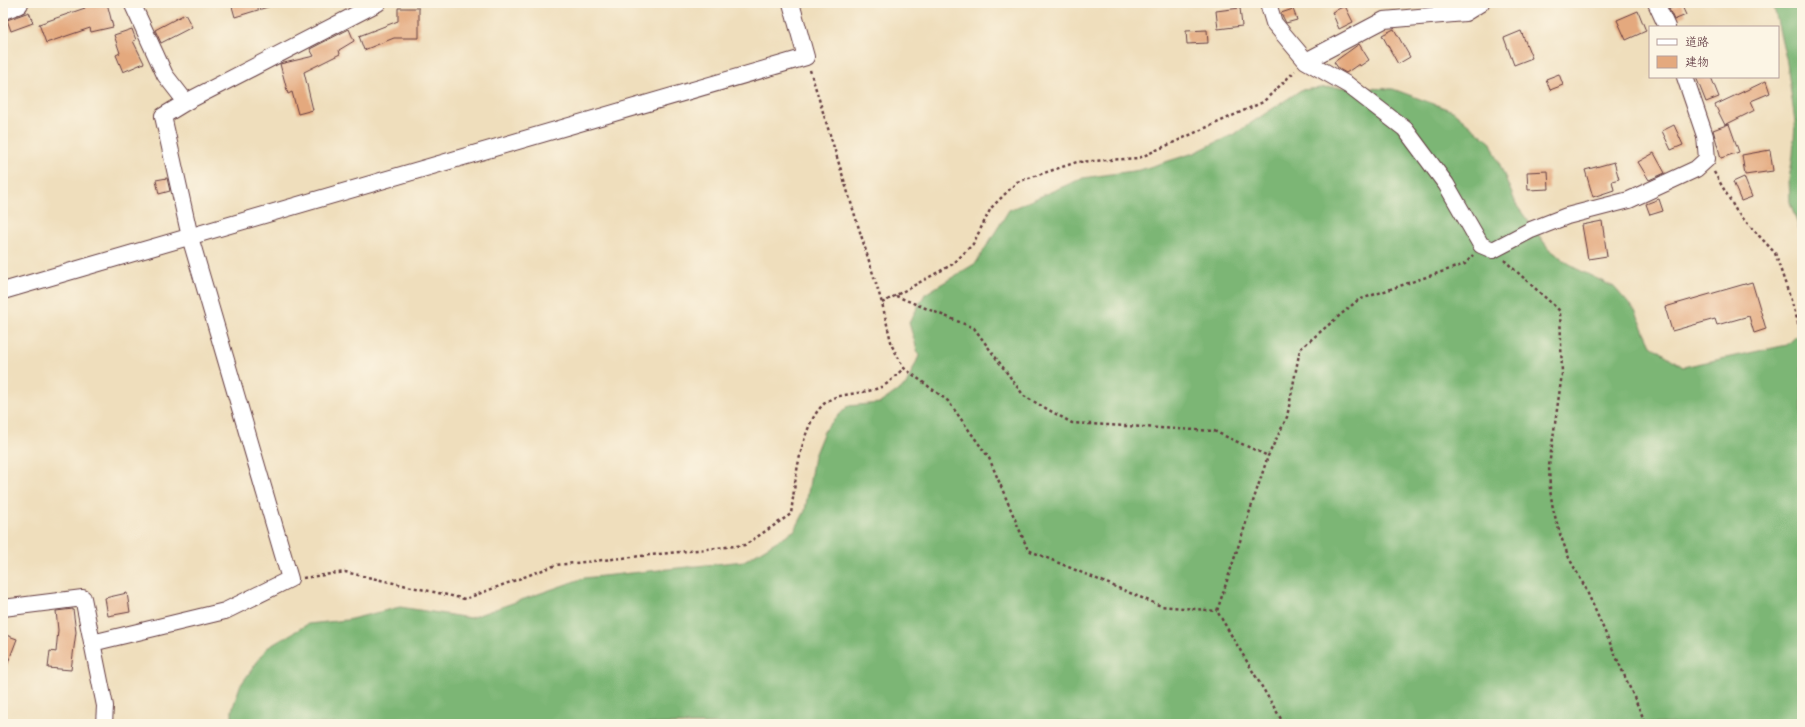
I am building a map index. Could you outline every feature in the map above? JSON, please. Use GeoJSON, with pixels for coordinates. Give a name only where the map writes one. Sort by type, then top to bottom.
{"type":"FeatureCollection","features":[{"type":"Feature","properties":{"kind":"main road"},"geometry":{"type":"LineString","coordinates":[[3,8],[17,3]]}},
{"type":"Feature","properties":{"kind":"street"},"geometry":{"type":"LineString","coordinates":[[132,3],[165,75],[186,102]]}},
{"type":"Feature","properties":{"kind":"street"},"geometry":{"type":"LineString","coordinates":[[92,643],[225,611],[290,579],[190,237],[163,116],[186,102],[378,3]]}},
{"type":"Feature","properties":{"kind":"street"},"geometry":{"type":"LineString","coordinates":[[3,291],[806,57],[791,3]]}},
{"type":"Feature","properties":{"kind":"street"},"geometry":{"type":"LineString","coordinates":[[1268,3],[1274,23],[1306,61],[1348,85],[1405,129],[1446,184],[1487,248],[1567,216],[1629,200],[1696,169],[1707,160],[1705,136],[1685,78]]}},
{"type":"Feature","properties":{"kind":"street"},"geometry":{"type":"LineString","coordinates":[[1306,61],[1384,20],[1465,13],[1481,3]]}},
{"type":"Feature","properties":{"kind":"street"},"geometry":{"type":"LineString","coordinates":[[1656,3],[1667,26]]}},
{"type":"Feature","properties":{"kind":"street"},"geometry":{"type":"LineString","coordinates":[[3,608],[83,598],[105,706],[104,724]]}},
{"type":"Feature","properties":{"kind":"path"},"geometry":{"type":"LineString","coordinates":[[806,57],[882,303],[892,346],[904,368],[948,401],[989,458],[1028,550],[1161,606],[1217,611]]}},
{"type":"Feature","properties":{"kind":"path"},"geometry":{"type":"LineString","coordinates":[[882,303],[953,264],[973,244],[991,208],[1016,182],[1078,162],[1139,158],[1263,102],[1306,61]]}},
{"type":"Feature","properties":{"kind":"path"},"geometry":{"type":"LineString","coordinates":[[1707,160],[1737,212],[1775,253],[1796,314],[1802,340]]}},
{"type":"Feature","properties":{"kind":"path"},"geometry":{"type":"LineString","coordinates":[[1284,724],[1217,611],[1268,456],[1287,417],[1300,349],[1358,300],[1465,264],[1487,248],[1560,311],[1562,374],[1550,466],[1550,490],[1554,510],[1560,534],[1569,558],[1585,587],[1646,724]]}},
{"type":"Feature","properties":{"kind":"path"},"geometry":{"type":"LineString","coordinates":[[896,295],[974,328],[1024,396],[1072,423],[1214,431],[1268,456]]}},
{"type":"Feature","properties":{"kind":"path"},"geometry":{"type":"LineString","coordinates":[[290,579],[345,572],[465,599],[556,565],[745,545],[791,514],[797,469],[806,433],[815,413],[834,397],[882,387],[904,368]]}},
{"type":"Feature","properties":{"kind":"green space"},"geometry":{"type":"Polygon","coordinates":[[[1773,3],[1802,3],[1802,237],[1790,202],[1789,179],[1793,155],[1795,122],[1787,63],[1773,3]]]}},
{"type":"Feature","properties":{"kind":"green space"},"geometry":{"type":"Polygon","coordinates":[[[1331,87],[1393,89],[1453,111],[1491,143],[1517,206],[1549,249],[1575,268],[1614,287],[1636,312],[1651,345],[1683,367],[1787,345],[1802,331],[1802,724],[232,724],[232,710],[240,686],[267,648],[308,624],[347,620],[400,607],[470,618],[584,578],[744,561],[795,530],[805,511],[814,456],[825,429],[848,406],[880,403],[906,385],[919,356],[909,323],[925,294],[976,263],[1009,210],[1083,178],[1140,170],[1194,153],[1236,133],[1301,90],[1331,87]]]}},
{"type":"Feature","properties":{"kind":"building"},"geometry":{"type":"Polygon","coordinates":[[[84,3],[107,3],[113,27],[91,32],[90,28],[46,43],[39,24],[85,8],[84,3]]]}},
{"type":"Feature","properties":{"kind":"building"},"geometry":{"type":"Polygon","coordinates":[[[231,3],[271,3],[271,6],[235,17],[231,3]]]}},
{"type":"Feature","properties":{"kind":"building"},"geometry":{"type":"Polygon","coordinates":[[[1681,4],[1686,15],[1674,20],[1669,9],[1681,4]]]}},
{"type":"Feature","properties":{"kind":"building"},"geometry":{"type":"Polygon","coordinates":[[[1345,6],[1353,22],[1339,29],[1332,12],[1345,6]]]}},
{"type":"Feature","properties":{"kind":"building"},"geometry":{"type":"Polygon","coordinates":[[[398,8],[419,8],[419,38],[394,38],[364,50],[359,36],[398,21],[398,8]]]}},
{"type":"Feature","properties":{"kind":"building"},"geometry":{"type":"Polygon","coordinates":[[[1240,8],[1242,26],[1218,29],[1216,11],[1240,8]]]}},
{"type":"Feature","properties":{"kind":"building"},"geometry":{"type":"Polygon","coordinates":[[[1293,9],[1297,20],[1286,23],[1281,13],[1293,9]]]}},
{"type":"Feature","properties":{"kind":"building"},"geometry":{"type":"Polygon","coordinates":[[[1638,11],[1646,31],[1626,40],[1617,20],[1638,11]]]}},
{"type":"Feature","properties":{"kind":"building"},"geometry":{"type":"Polygon","coordinates":[[[29,12],[33,23],[11,31],[7,20],[29,12]]]}},
{"type":"Feature","properties":{"kind":"building"},"geometry":{"type":"Polygon","coordinates":[[[185,14],[192,27],[161,43],[155,30],[185,14]]]}},
{"type":"Feature","properties":{"kind":"building"},"geometry":{"type":"Polygon","coordinates":[[[132,29],[136,40],[133,41],[144,63],[123,72],[116,55],[120,53],[114,35],[132,29]]]}},
{"type":"Feature","properties":{"kind":"building"},"geometry":{"type":"Polygon","coordinates":[[[349,29],[354,41],[339,50],[340,54],[304,72],[313,110],[298,114],[292,92],[288,94],[280,64],[314,56],[310,49],[349,29]]]}},
{"type":"Feature","properties":{"kind":"building"},"geometry":{"type":"Polygon","coordinates":[[[1394,29],[1410,57],[1398,64],[1382,35],[1394,29]]]}},
{"type":"Feature","properties":{"kind":"building"},"geometry":{"type":"Polygon","coordinates":[[[1207,30],[1208,43],[1187,44],[1186,31],[1207,30]]]}},
{"type":"Feature","properties":{"kind":"building"},"geometry":{"type":"Polygon","coordinates":[[[1521,31],[1532,58],[1514,65],[1504,38],[1521,31]]]}},
{"type":"Feature","properties":{"kind":"building"},"geometry":{"type":"Polygon","coordinates":[[[1359,44],[1369,60],[1360,66],[1359,64],[1346,73],[1339,69],[1334,62],[1359,44]]]}},
{"type":"Feature","properties":{"kind":"building"},"geometry":{"type":"Polygon","coordinates":[[[1559,74],[1563,85],[1550,90],[1546,79],[1559,74]]]}},
{"type":"Feature","properties":{"kind":"building"},"geometry":{"type":"Polygon","coordinates":[[[1696,78],[1711,78],[1719,97],[1706,102],[1696,78]]]}},
{"type":"Feature","properties":{"kind":"building"},"geometry":{"type":"Polygon","coordinates":[[[1766,81],[1770,93],[1751,101],[1755,110],[1725,125],[1715,105],[1766,81]]]}},
{"type":"Feature","properties":{"kind":"building"},"geometry":{"type":"Polygon","coordinates":[[[1729,124],[1739,152],[1721,158],[1713,130],[1729,124]]]}},
{"type":"Feature","properties":{"kind":"building"},"geometry":{"type":"Polygon","coordinates":[[[1674,125],[1683,145],[1671,150],[1662,131],[1674,125]]]}},
{"type":"Feature","properties":{"kind":"building"},"geometry":{"type":"Polygon","coordinates":[[[1770,150],[1773,171],[1745,175],[1742,155],[1770,150]]]}},
{"type":"Feature","properties":{"kind":"building"},"geometry":{"type":"Polygon","coordinates":[[[1654,153],[1665,173],[1649,180],[1638,162],[1654,153]]]}},
{"type":"Feature","properties":{"kind":"building"},"geometry":{"type":"Polygon","coordinates":[[[1614,162],[1619,179],[1612,181],[1614,190],[1593,197],[1585,170],[1614,162]]]}},
{"type":"Feature","properties":{"kind":"building"},"geometry":{"type":"Polygon","coordinates":[[[1548,171],[1549,189],[1528,190],[1527,172],[1548,171]]]}},
{"type":"Feature","properties":{"kind":"building"},"geometry":{"type":"Polygon","coordinates":[[[1744,177],[1752,197],[1741,201],[1733,182],[1744,177]]]}},
{"type":"Feature","properties":{"kind":"building"},"geometry":{"type":"Polygon","coordinates":[[[167,178],[170,191],[159,194],[156,180],[167,178]]]}},
{"type":"Feature","properties":{"kind":"building"},"geometry":{"type":"Polygon","coordinates":[[[1659,199],[1663,211],[1650,215],[1646,204],[1659,199]]]}},
{"type":"Feature","properties":{"kind":"building"},"geometry":{"type":"Polygon","coordinates":[[[1602,221],[1607,256],[1588,259],[1582,225],[1602,221]]]}},
{"type":"Feature","properties":{"kind":"building"},"geometry":{"type":"Polygon","coordinates":[[[1752,282],[1766,329],[1754,333],[1749,316],[1717,325],[1715,319],[1672,331],[1665,307],[1752,282]]]}},
{"type":"Feature","properties":{"kind":"building"},"geometry":{"type":"Polygon","coordinates":[[[127,593],[130,612],[108,616],[105,598],[127,593]]]}},
{"type":"Feature","properties":{"kind":"building"},"geometry":{"type":"Polygon","coordinates":[[[73,609],[76,632],[71,670],[48,668],[50,651],[56,652],[58,630],[56,611],[73,609]]]}},
{"type":"Feature","properties":{"kind":"building"},"geometry":{"type":"Polygon","coordinates":[[[3,634],[17,639],[4,673],[3,673],[3,634]]]}}]}
